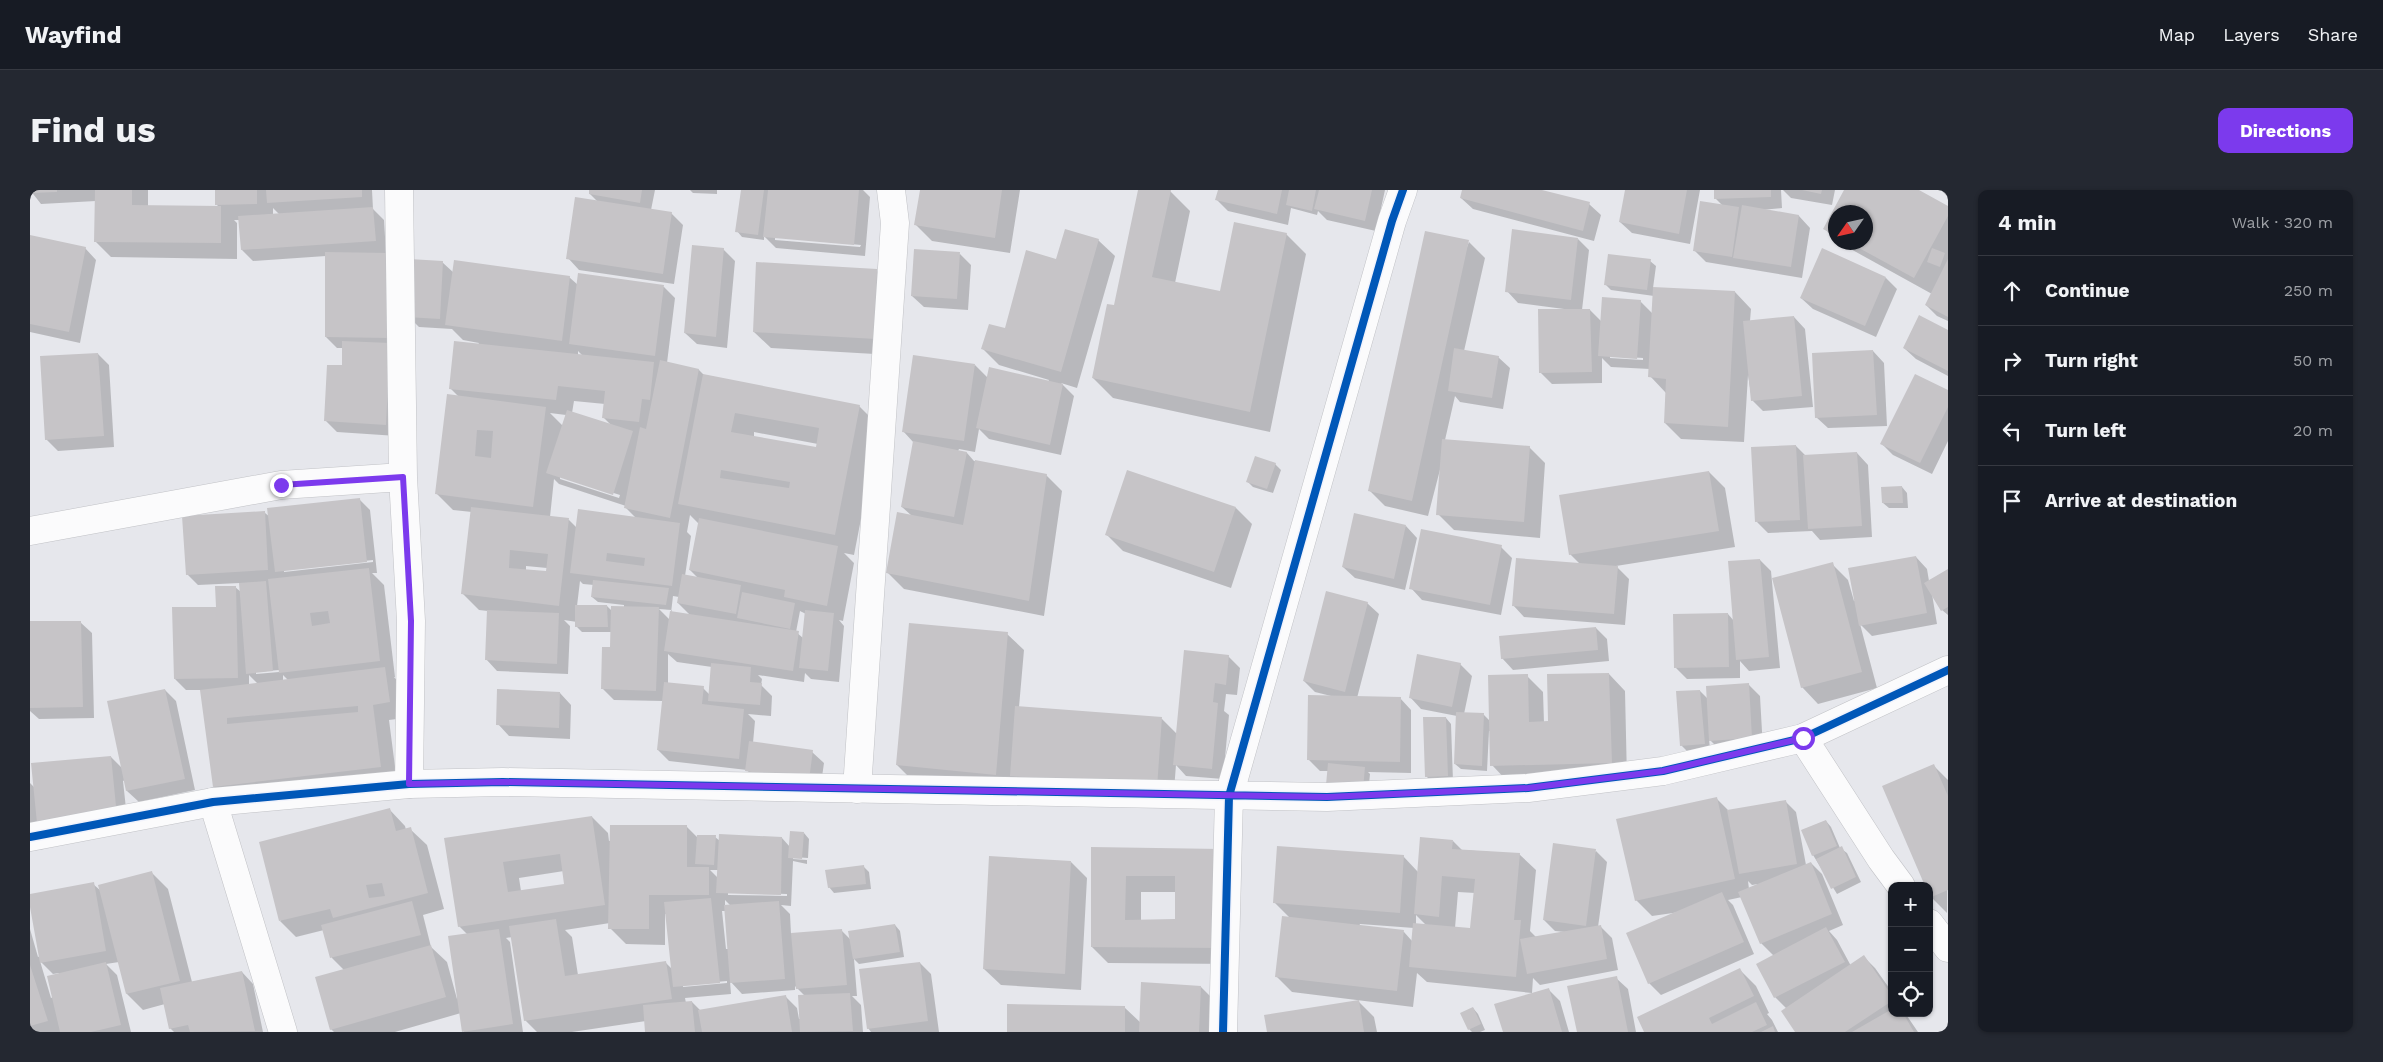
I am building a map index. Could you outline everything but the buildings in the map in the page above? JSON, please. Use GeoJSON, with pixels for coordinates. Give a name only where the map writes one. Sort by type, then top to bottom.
{"type":"FeatureCollection","features":[{"type":"Feature","properties":{"kind":"street"},"geometry":{"type":"LineString","coordinates":[[399,190],[403,477],[411,621],[409,784]]}},
{"type":"Feature","properties":{"kind":"street"},"geometry":{"type":"LineString","coordinates":[[857,789],[895,223],[891,190]]}},
{"type":"Feature","properties":{"kind":"street"},"geometry":{"type":"LineString","coordinates":[[1223,1032],[1229,796],[1392,221],[1403,190]]}},
{"type":"Feature","properties":{"kind":"street"},"geometry":{"type":"LineString","coordinates":[[30,531],[281,485],[403,477]]}},
{"type":"Feature","properties":{"kind":"street"},"geometry":{"type":"LineString","coordinates":[[30,837],[213,802],[409,784],[503,782],[1327,797],[1528,788],[1663,771],[1803,738],[1948,670]]}},
{"type":"Feature","properties":{"kind":"street"},"geometry":{"type":"LineString","coordinates":[[1803,738],[1881,859],[1898,882]]}},
{"type":"Feature","properties":{"kind":"street"},"geometry":{"type":"LineString","coordinates":[[213,802],[283,1032]]}},
{"type":"Feature","properties":{"kind":"street"},"geometry":{"type":"LineString","coordinates":[[1932,927],[1948,948]]}},
{"type":"Feature","properties":{"kind":"cycle path"},"geometry":{"type":"LineString","coordinates":[[1223,1032],[1229,796],[1392,221],[1403,190]]}},
{"type":"Feature","properties":{"kind":"cycle path"},"geometry":{"type":"LineString","coordinates":[[30,837],[213,802],[409,784],[503,782],[1327,797],[1528,788],[1663,771],[1803,738],[1948,670]]}},
{"type":"Feature","properties":{"kind":"route"},"geometry":{"type":"LineString","coordinates":[[281,485],[403,477],[411,621],[409,784],[503,782],[1327,797],[1528,788],[1663,771],[1803,738]]}}]}
